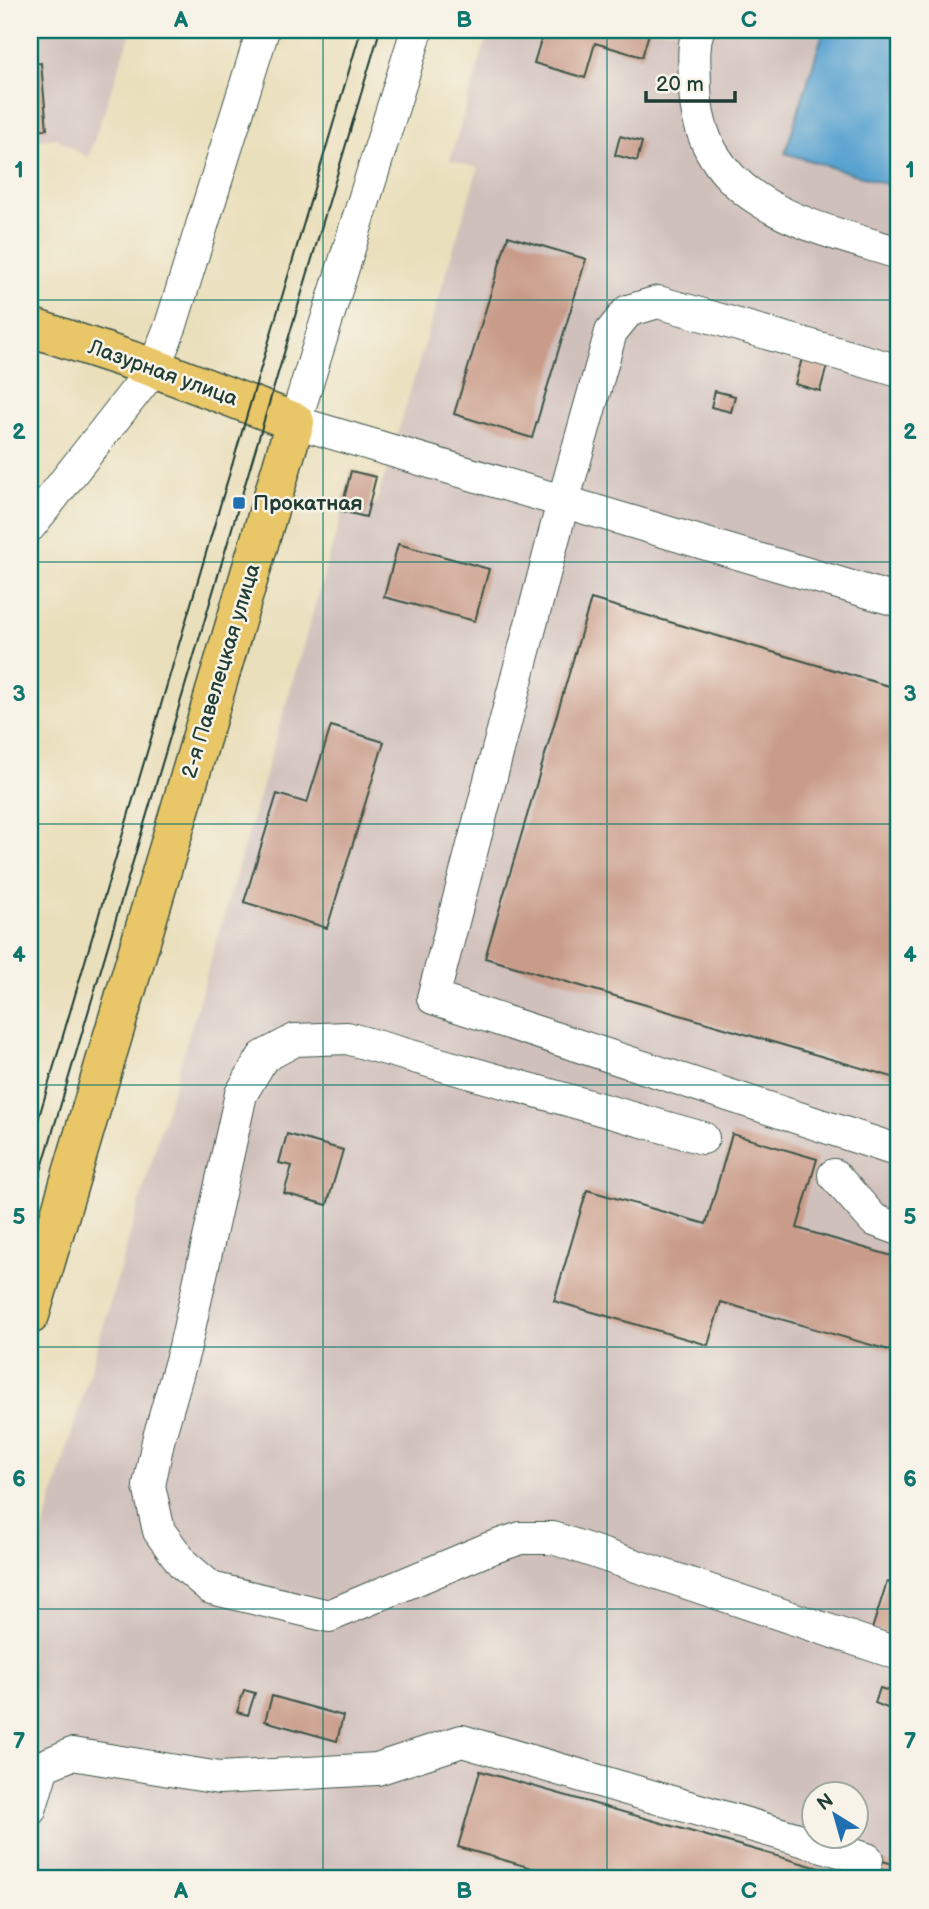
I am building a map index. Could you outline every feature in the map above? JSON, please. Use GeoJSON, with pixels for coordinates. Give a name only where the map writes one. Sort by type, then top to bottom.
{"type":"FeatureCollection","features":[{"type":"Feature","properties":{"kind":"main road","name":"Лазурная улица"},"geometry":{"type":"LineString","coordinates":[[30,327],[154,368],[295,422]]}},
{"type":"Feature","properties":{"kind":"main road","name":"2-я Павелецкая улица"},"geometry":{"type":"LineString","coordinates":[[30,1315],[295,422]]}},
{"type":"Feature","properties":{"kind":"street"},"geometry":{"type":"LineString","coordinates":[[30,526],[154,368],[171,325],[263,30]]}},
{"type":"Feature","properties":{"kind":"street","name":"2-я Павелецкая улица"},"geometry":{"type":"LineString","coordinates":[[295,422],[417,30]]}},
{"type":"Feature","properties":{"kind":"street"},"geometry":{"type":"LineString","coordinates":[[698,30],[694,43],[696,112],[717,162],[751,197],[798,223],[899,253]]}},
{"type":"Feature","properties":{"kind":"street"},"geometry":{"type":"LineString","coordinates":[[899,371],[658,302],[628,311],[611,332],[563,502],[433,998],[899,1151]]}},
{"type":"Feature","properties":{"kind":"street"},"geometry":{"type":"LineString","coordinates":[[295,422],[899,601]]}},
{"type":"Feature","properties":{"kind":"street"},"geometry":{"type":"LineString","coordinates":[[702,1138],[347,1038],[295,1040],[263,1058],[241,1094],[184,1347],[158,1441],[149,1486],[159,1531],[183,1564],[211,1588],[329,1616],[488,1549],[521,1538],[553,1538],[899,1654]]}},
{"type":"Feature","properties":{"kind":"street"},"geometry":{"type":"LineString","coordinates":[[834,1175],[874,1220],[899,1229]]}},
{"type":"Feature","properties":{"kind":"street"},"geometry":{"type":"LineString","coordinates":[[30,1811],[43,1766],[72,1754],[219,1778],[377,1769],[462,1741],[867,1859],[862,1879]]}},
{"type":"Feature","properties":{"kind":"shaded area"},"geometry":{"type":"Polygon","coordinates":[[[30,30],[132,30],[88,158],[56,138],[30,141],[30,30]]]}},
{"type":"Feature","properties":{"kind":"shaded area"},"geometry":{"type":"Polygon","coordinates":[[[489,30],[899,30],[899,1879],[30,1879],[30,1575],[347,496],[376,504],[478,168],[450,160],[489,30]]]}},
{"type":"Feature","properties":{"kind":"water"},"geometry":{"type":"Polygon","coordinates":[[[824,30],[899,30],[899,188],[785,153],[824,30]]]}},
{"type":"Feature","properties":{"kind":"building"},"geometry":{"type":"Polygon","coordinates":[[[544,30],[650,30],[642,57],[595,43],[585,78],[534,63],[544,30]]]}},
{"type":"Feature","properties":{"kind":"building"},"geometry":{"type":"Polygon","coordinates":[[[41,63],[47,129],[30,130],[30,64],[41,63]]]}},
{"type":"Feature","properties":{"kind":"building"},"geometry":{"type":"Polygon","coordinates":[[[620,136],[642,142],[637,161],[615,155],[620,136]]]}},
{"type":"Feature","properties":{"kind":"building"},"geometry":{"type":"Polygon","coordinates":[[[508,236],[586,259],[532,438],[454,414],[508,236]]]}},
{"type":"Feature","properties":{"kind":"building"},"geometry":{"type":"Polygon","coordinates":[[[803,355],[828,362],[820,391],[795,384],[803,355]]]}},
{"type":"Feature","properties":{"kind":"building"},"geometry":{"type":"Polygon","coordinates":[[[715,391],[735,396],[731,412],[711,407],[715,391]]]}},
{"type":"Feature","properties":{"kind":"building"},"geometry":{"type":"Polygon","coordinates":[[[351,471],[376,477],[366,517],[341,511],[351,471]]]}},
{"type":"Feature","properties":{"kind":"building"},"geometry":{"type":"Polygon","coordinates":[[[398,544],[489,569],[475,621],[384,597],[398,544]]]}},
{"type":"Feature","properties":{"kind":"building"},"geometry":{"type":"Polygon","coordinates":[[[591,599],[899,689],[899,1079],[485,958],[591,599]]]}},
{"type":"Feature","properties":{"kind":"building"},"geometry":{"type":"Polygon","coordinates":[[[331,726],[384,742],[327,928],[244,902],[277,794],[307,803],[331,726]]]}},
{"type":"Feature","properties":{"kind":"building"},"geometry":{"type":"Polygon","coordinates":[[[287,1134],[343,1150],[327,1205],[284,1193],[292,1166],[279,1163],[287,1134]]]}},
{"type":"Feature","properties":{"kind":"building"},"geometry":{"type":"Polygon","coordinates":[[[732,1134],[817,1159],[797,1228],[899,1258],[899,1353],[721,1302],[708,1345],[554,1301],[587,1190],[706,1224],[732,1134]]]}},
{"type":"Feature","properties":{"kind":"building"},"geometry":{"type":"Polygon","coordinates":[[[887,1582],[899,1586],[899,1637],[872,1629],[887,1582]]]}},
{"type":"Feature","properties":{"kind":"building"},"geometry":{"type":"Polygon","coordinates":[[[880,1688],[898,1694],[892,1710],[875,1703],[880,1688]]]}},
{"type":"Feature","properties":{"kind":"building"},"geometry":{"type":"Polygon","coordinates":[[[244,1690],[255,1693],[248,1715],[237,1712],[244,1690]]]}},
{"type":"Feature","properties":{"kind":"building"},"geometry":{"type":"Polygon","coordinates":[[[272,1696],[343,1716],[337,1741],[265,1721],[272,1696]]]}},
{"type":"Feature","properties":{"kind":"building"},"geometry":{"type":"Polygon","coordinates":[[[480,1771],[836,1873],[834,1879],[570,1879],[458,1847],[480,1771]]]}},
{"type":"Feature","properties":{"kind":"building"},"geometry":{"type":"Polygon","coordinates":[[[883,1861],[899,1866],[899,1879],[877,1879],[883,1861]]]}},
{"type":"Feature","properties":{"kind":"tram line"},"geometry":{"type":"LineString","coordinates":[[30,1147],[361,30]]}},
{"type":"Feature","properties":{"kind":"tram line"},"geometry":{"type":"LineString","coordinates":[[30,1208],[380,30]]}},
{"type":"Feature","properties":{"kind":"place","name":"Прокатная"},"geometry":{"type":"Point","coordinates":[239,503]}}]}
